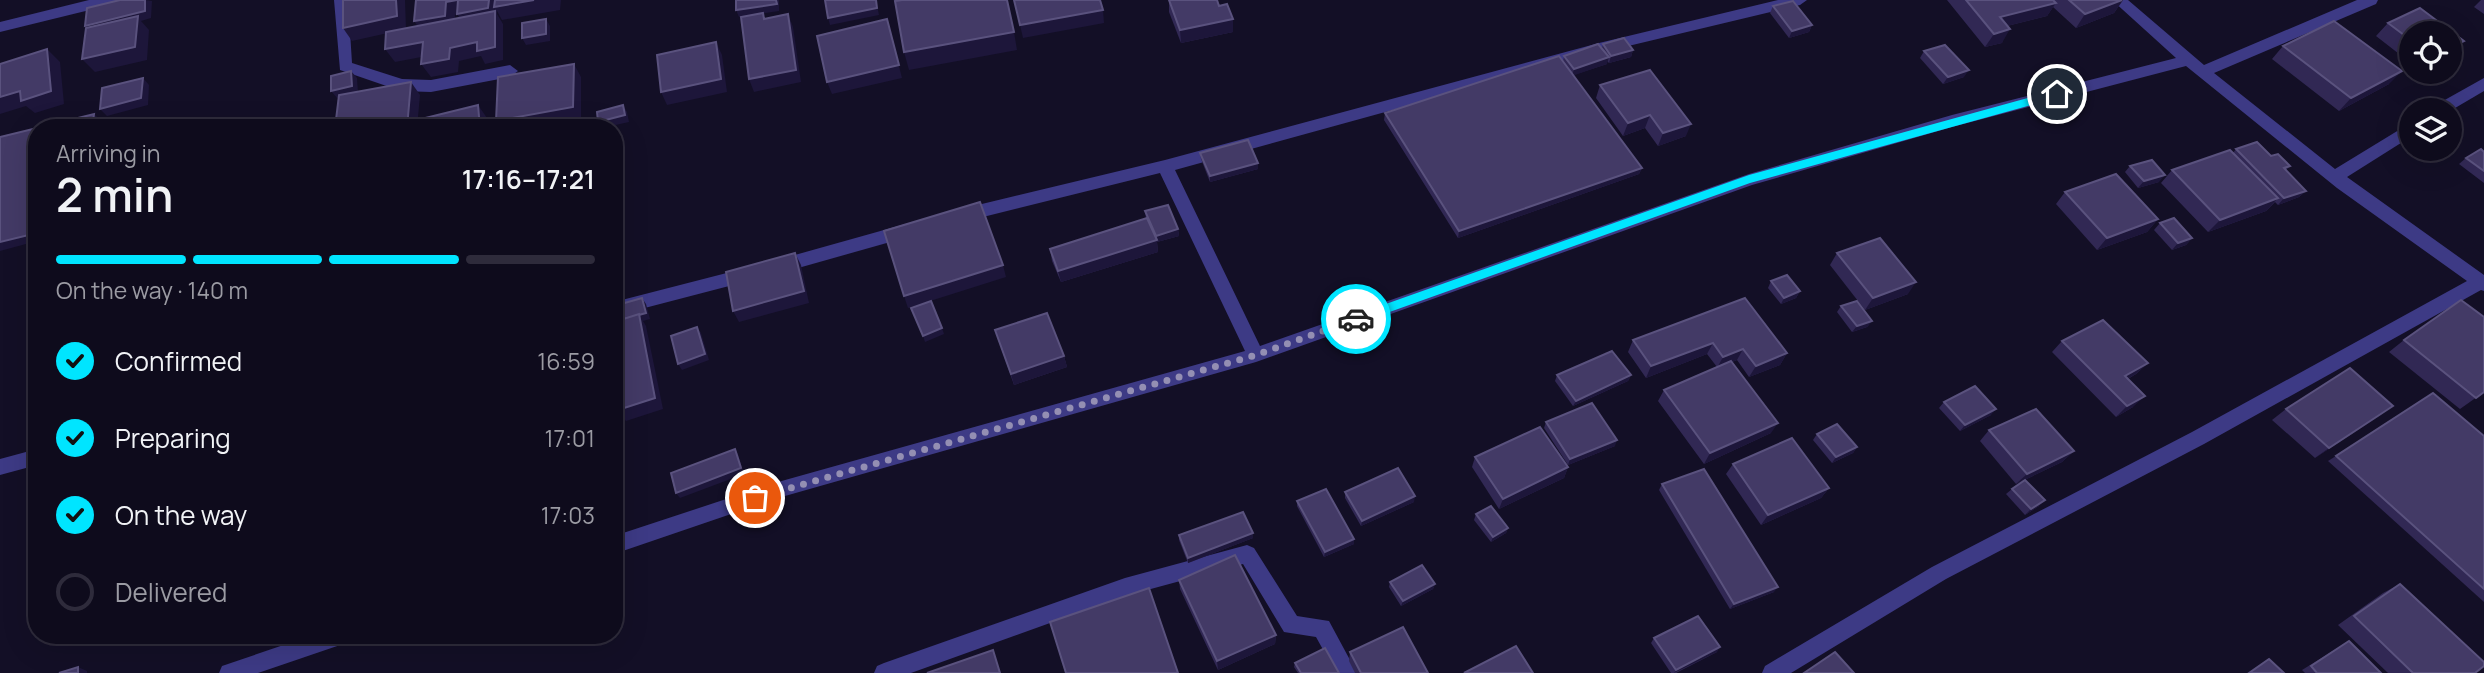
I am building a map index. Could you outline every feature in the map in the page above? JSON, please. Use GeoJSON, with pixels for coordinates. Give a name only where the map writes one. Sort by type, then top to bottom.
{"type":"FeatureCollection","features":[{"type":"Feature","properties":{"kind":"street"},"geometry":{"type":"LineString","coordinates":[[0,27],[110,0]]}},
{"type":"Feature","properties":{"kind":"street"},"geometry":{"type":"LineString","coordinates":[[341,0],[345,66],[401,85],[431,86],[510,71]]}},
{"type":"Feature","properties":{"kind":"street"},"geometry":{"type":"LineString","coordinates":[[949,219],[1165,166],[1600,48],[1800,0]]}},
{"type":"Feature","properties":{"kind":"street"},"geometry":{"type":"LineString","coordinates":[[1772,673],[1939,573],[2198,438],[2480,277],[2335,177],[2202,72],[2119,0]]}},
{"type":"Feature","properties":{"kind":"street"},"geometry":{"type":"LineString","coordinates":[[2202,72],[2371,0]]}},
{"type":"Feature","properties":{"kind":"street"},"geometry":{"type":"LineString","coordinates":[[623,542],[778,490],[1256,355],[1749,180],[1952,121],[2188,60]]}},
{"type":"Feature","properties":{"kind":"street"},"geometry":{"type":"LineString","coordinates":[[2460,98],[2484,83]]}},
{"type":"Feature","properties":{"kind":"street"},"geometry":{"type":"LineString","coordinates":[[2335,177],[2399,136]]}},
{"type":"Feature","properties":{"kind":"street"},"geometry":{"type":"LineString","coordinates":[[1165,166],[1256,355]]}},
{"type":"Feature","properties":{"kind":"street"},"geometry":{"type":"LineString","coordinates":[[623,307],[922,227]]}},
{"type":"Feature","properties":{"kind":"street"},"geometry":{"type":"LineString","coordinates":[[0,467],[28,459]]}},
{"type":"Feature","properties":{"kind":"street"},"geometry":{"type":"LineString","coordinates":[[884,673],[1125,587],[1247,554],[1291,625],[1322,628],[1347,673]]}},
{"type":"Feature","properties":{"kind":"street"},"geometry":{"type":"LineString","coordinates":[[229,673],[315,644]]}},
{"type":"Feature","properties":{"kind":"building"},"geometry":{"type":"Polygon","coordinates":[[[120,0],[145,0],[145,11],[85,26],[87,8],[120,0]]]}},
{"type":"Feature","properties":{"kind":"building"},"geometry":{"type":"Polygon","coordinates":[[[343,0],[396,0],[397,16],[343,28],[343,0]]]}},
{"type":"Feature","properties":{"kind":"building"},"geometry":{"type":"Polygon","coordinates":[[[416,0],[457,0],[446,2],[445,16],[414,21],[416,0]]]}},
{"type":"Feature","properties":{"kind":"building"},"geometry":{"type":"Polygon","coordinates":[[[458,0],[489,0],[488,8],[457,14],[458,0]]]}},
{"type":"Feature","properties":{"kind":"building"},"geometry":{"type":"Polygon","coordinates":[[[495,0],[534,0],[494,7],[495,0]]]}},
{"type":"Feature","properties":{"kind":"building"},"geometry":{"type":"Polygon","coordinates":[[[736,0],[776,0],[777,4],[736,10],[736,0]]]}},
{"type":"Feature","properties":{"kind":"building"},"geometry":{"type":"Polygon","coordinates":[[[825,0],[876,0],[877,8],[828,18],[825,0]]]}},
{"type":"Feature","properties":{"kind":"building"},"geometry":{"type":"Polygon","coordinates":[[[1007,0],[1014,32],[904,52],[895,1],[1007,0]]]}},
{"type":"Feature","properties":{"kind":"building"},"geometry":{"type":"Polygon","coordinates":[[[1014,0],[1100,0],[1103,10],[1020,25],[1014,0]]]}},
{"type":"Feature","properties":{"kind":"building"},"geometry":{"type":"Polygon","coordinates":[[[1169,0],[1217,0],[1219,6],[1227,4],[1233,19],[1180,30],[1169,0]]]}},
{"type":"Feature","properties":{"kind":"building"},"geometry":{"type":"Polygon","coordinates":[[[1966,0],[2053,0],[2056,3],[2000,17],[2010,29],[1994,34],[1966,0]]]}},
{"type":"Feature","properties":{"kind":"building"},"geometry":{"type":"Polygon","coordinates":[[[2069,0],[2122,0],[2085,14],[2069,0]]]}},
{"type":"Feature","properties":{"kind":"building"},"geometry":{"type":"Polygon","coordinates":[[[1793,1],[1812,25],[1792,31],[1773,6],[1793,1]]]}},
{"type":"Feature","properties":{"kind":"building"},"geometry":{"type":"Polygon","coordinates":[[[2420,8],[2437,21],[2399,21],[2399,31],[2388,23],[2420,8]]]}},
{"type":"Feature","properties":{"kind":"building"},"geometry":{"type":"Polygon","coordinates":[[[495,11],[495,47],[477,51],[477,42],[450,48],[449,59],[421,64],[423,42],[385,49],[386,32],[495,11]]]}},
{"type":"Feature","properties":{"kind":"building"},"geometry":{"type":"Polygon","coordinates":[[[763,13],[764,19],[788,14],[796,70],[749,79],[741,17],[763,13]]]}},
{"type":"Feature","properties":{"kind":"building"},"geometry":{"type":"Polygon","coordinates":[[[138,16],[135,47],[82,59],[86,28],[138,16]]]}},
{"type":"Feature","properties":{"kind":"building"},"geometry":{"type":"Polygon","coordinates":[[[546,19],[546,34],[522,38],[522,23],[546,19]]]}},
{"type":"Feature","properties":{"kind":"building"},"geometry":{"type":"Polygon","coordinates":[[[887,19],[899,65],[827,82],[817,36],[887,19]]]}},
{"type":"Feature","properties":{"kind":"building"},"geometry":{"type":"Polygon","coordinates":[[[2334,21],[2399,69],[2399,73],[2351,98],[2283,46],[2334,21]]]}},
{"type":"Feature","properties":{"kind":"building"},"geometry":{"type":"Polygon","coordinates":[[[1624,38],[1633,50],[1611,56],[1603,44],[1624,38]]]}},
{"type":"Feature","properties":{"kind":"building"},"geometry":{"type":"Polygon","coordinates":[[[716,42],[721,79],[661,92],[657,55],[716,42]]]}},
{"type":"Feature","properties":{"kind":"building"},"geometry":{"type":"Polygon","coordinates":[[[1598,44],[1609,57],[1574,69],[1564,56],[1598,44]]]}},
{"type":"Feature","properties":{"kind":"building"},"geometry":{"type":"Polygon","coordinates":[[[1945,45],[1969,70],[1948,77],[1924,51],[1945,45]]]}},
{"type":"Feature","properties":{"kind":"building"},"geometry":{"type":"Polygon","coordinates":[[[47,49],[51,91],[21,101],[20,91],[0,97],[0,64],[47,49]]]}},
{"type":"Feature","properties":{"kind":"building"},"geometry":{"type":"Polygon","coordinates":[[[1559,56],[1642,168],[1459,231],[1385,113],[1559,56]]]}},
{"type":"Feature","properties":{"kind":"building"},"geometry":{"type":"Polygon","coordinates":[[[574,64],[573,107],[496,119],[498,77],[574,64]]]}},
{"type":"Feature","properties":{"kind":"building"},"geometry":{"type":"Polygon","coordinates":[[[1650,70],[1691,124],[1663,133],[1650,115],[1628,123],[1600,85],[1650,70]]]}},
{"type":"Feature","properties":{"kind":"building"},"geometry":{"type":"Polygon","coordinates":[[[351,71],[352,86],[331,91],[331,76],[351,71]]]}},
{"type":"Feature","properties":{"kind":"building"},"geometry":{"type":"Polygon","coordinates":[[[143,78],[141,98],[100,109],[102,88],[143,78]]]}},
{"type":"Feature","properties":{"kind":"building"},"geometry":{"type":"Polygon","coordinates":[[[411,82],[408,119],[336,119],[339,95],[411,82]]]}},
{"type":"Feature","properties":{"kind":"building"},"geometry":{"type":"Polygon","coordinates":[[[478,105],[479,119],[421,119],[478,105]]]}},
{"type":"Feature","properties":{"kind":"building"},"geometry":{"type":"Polygon","coordinates":[[[623,105],[625,115],[598,119],[597,112],[623,105]]]}},
{"type":"Feature","properties":{"kind":"building"},"geometry":{"type":"Polygon","coordinates":[[[94,114],[93,119],[74,119],[94,114]]]}},
{"type":"Feature","properties":{"kind":"building"},"geometry":{"type":"Polygon","coordinates":[[[28,130],[28,235],[0,242],[0,137],[28,130]]]}},
{"type":"Feature","properties":{"kind":"building"},"geometry":{"type":"Polygon","coordinates":[[[1248,140],[1258,163],[1210,176],[1200,153],[1248,140]]]}},
{"type":"Feature","properties":{"kind":"building"},"geometry":{"type":"Polygon","coordinates":[[[2257,142],[2271,156],[2278,154],[2290,166],[2284,168],[2306,191],[2284,198],[2236,149],[2257,142]]]}},
{"type":"Feature","properties":{"kind":"building"},"geometry":{"type":"Polygon","coordinates":[[[2481,149],[2484,152],[2484,171],[2466,158],[2481,149]]]}},
{"type":"Feature","properties":{"kind":"building"},"geometry":{"type":"Polygon","coordinates":[[[2230,150],[2278,198],[2220,220],[2172,170],[2230,150]]]}},
{"type":"Feature","properties":{"kind":"building"},"geometry":{"type":"Polygon","coordinates":[[[2152,160],[2165,175],[2144,181],[2130,166],[2152,160]]]}},
{"type":"Feature","properties":{"kind":"building"},"geometry":{"type":"Polygon","coordinates":[[[2116,174],[2158,219],[2107,238],[2065,192],[2116,174]]]}},
{"type":"Feature","properties":{"kind":"building"},"geometry":{"type":"Polygon","coordinates":[[[980,202],[1003,265],[904,296],[884,231],[980,202]]]}},
{"type":"Feature","properties":{"kind":"building"},"geometry":{"type":"Polygon","coordinates":[[[1168,205],[1178,229],[1156,236],[1145,211],[1168,205]]]}},
{"type":"Feature","properties":{"kind":"building"},"geometry":{"type":"Polygon","coordinates":[[[1147,218],[1157,240],[1058,271],[1050,249],[1147,218]]]}},
{"type":"Feature","properties":{"kind":"building"},"geometry":{"type":"Polygon","coordinates":[[[2174,218],[2192,238],[2178,243],[2160,223],[2174,218]]]}},
{"type":"Feature","properties":{"kind":"building"},"geometry":{"type":"Polygon","coordinates":[[[1880,238],[1916,282],[1873,298],[1837,253],[1880,238]]]}},
{"type":"Feature","properties":{"kind":"building"},"geometry":{"type":"Polygon","coordinates":[[[795,253],[804,291],[733,311],[726,272],[795,253]]]}},
{"type":"Feature","properties":{"kind":"building"},"geometry":{"type":"Polygon","coordinates":[[[1787,275],[1800,291],[1784,298],[1771,281],[1787,275]]]}},
{"type":"Feature","properties":{"kind":"building"},"geometry":{"type":"Polygon","coordinates":[[[642,298],[646,313],[623,319],[623,303],[642,298]]]}},
{"type":"Feature","properties":{"kind":"building"},"geometry":{"type":"Polygon","coordinates":[[[1745,298],[1787,353],[1756,366],[1743,349],[1723,357],[1713,343],[1651,366],[1633,340],[1745,298]]]}},
{"type":"Feature","properties":{"kind":"building"},"geometry":{"type":"Polygon","coordinates":[[[2461,300],[2484,317],[2484,392],[2476,398],[2404,340],[2461,300]]]}},
{"type":"Feature","properties":{"kind":"building"},"geometry":{"type":"Polygon","coordinates":[[[931,301],[942,328],[923,336],[911,308],[931,301]]]}},
{"type":"Feature","properties":{"kind":"building"},"geometry":{"type":"Polygon","coordinates":[[[1857,301],[1872,321],[1857,326],[1841,306],[1857,301]]]}},
{"type":"Feature","properties":{"kind":"building"},"geometry":{"type":"Polygon","coordinates":[[[1047,313],[1064,356],[1011,374],[995,330],[1047,313]]]}},
{"type":"Feature","properties":{"kind":"building"},"geometry":{"type":"Polygon","coordinates":[[[639,314],[655,398],[623,408],[623,319],[639,314]]]}},
{"type":"Feature","properties":{"kind":"building"},"geometry":{"type":"Polygon","coordinates":[[[2103,320],[2148,363],[2125,376],[2145,396],[2127,406],[2062,341],[2103,320]]]}},
{"type":"Feature","properties":{"kind":"building"},"geometry":{"type":"Polygon","coordinates":[[[697,327],[705,354],[678,364],[671,336],[697,327]]]}},
{"type":"Feature","properties":{"kind":"building"},"geometry":{"type":"Polygon","coordinates":[[[1612,351],[1631,375],[1576,401],[1557,375],[1612,351]]]}},
{"type":"Feature","properties":{"kind":"building"},"geometry":{"type":"Polygon","coordinates":[[[1731,361],[1778,423],[1710,453],[1664,390],[1731,361]]]}},
{"type":"Feature","properties":{"kind":"building"},"geometry":{"type":"Polygon","coordinates":[[[2350,368],[2393,406],[2329,448],[2286,409],[2350,368]]]}},
{"type":"Feature","properties":{"kind":"building"},"geometry":{"type":"Polygon","coordinates":[[[1975,386],[1996,409],[1965,425],[1944,402],[1975,386]]]}},
{"type":"Feature","properties":{"kind":"building"},"geometry":{"type":"Polygon","coordinates":[[[2433,393],[2484,436],[2484,589],[2336,456],[2433,393]]]}},
{"type":"Feature","properties":{"kind":"building"},"geometry":{"type":"Polygon","coordinates":[[[1592,403],[1617,440],[1570,459],[1546,422],[1592,403]]]}},
{"type":"Feature","properties":{"kind":"building"},"geometry":{"type":"Polygon","coordinates":[[[2036,409],[2074,451],[2027,474],[1989,430],[2036,409]]]}},
{"type":"Feature","properties":{"kind":"building"},"geometry":{"type":"Polygon","coordinates":[[[1837,424],[1857,447],[1836,457],[1817,434],[1837,424]]]}},
{"type":"Feature","properties":{"kind":"building"},"geometry":{"type":"Polygon","coordinates":[[[1540,427],[1568,467],[1503,499],[1475,457],[1540,427]]]}},
{"type":"Feature","properties":{"kind":"building"},"geometry":{"type":"Polygon","coordinates":[[[1792,438],[1829,488],[1768,515],[1733,464],[1792,438]]]}},
{"type":"Feature","properties":{"kind":"building"},"geometry":{"type":"Polygon","coordinates":[[[735,449],[741,468],[676,493],[671,473],[735,449]]]}},
{"type":"Feature","properties":{"kind":"building"},"geometry":{"type":"Polygon","coordinates":[[[1398,468],[1415,496],[1362,521],[1345,492],[1398,468]]]}},
{"type":"Feature","properties":{"kind":"building"},"geometry":{"type":"Polygon","coordinates":[[[1704,469],[1778,587],[1734,604],[1662,484],[1704,469]]]}},
{"type":"Feature","properties":{"kind":"building"},"geometry":{"type":"Polygon","coordinates":[[[2025,480],[2045,500],[2031,509],[2012,489],[2025,480]]]}},
{"type":"Feature","properties":{"kind":"building"},"geometry":{"type":"Polygon","coordinates":[[[1326,489],[1354,539],[1325,552],[1297,501],[1326,489]]]}},
{"type":"Feature","properties":{"kind":"building"},"geometry":{"type":"Polygon","coordinates":[[[1491,506],[1508,528],[1493,537],[1476,514],[1491,506]]]}},
{"type":"Feature","properties":{"kind":"building"},"geometry":{"type":"Polygon","coordinates":[[[1243,512],[1253,533],[1188,558],[1179,535],[1243,512]]]}},
{"type":"Feature","properties":{"kind":"building"},"geometry":{"type":"Polygon","coordinates":[[[1235,555],[1276,635],[1217,661],[1179,580],[1235,555]]]}},
{"type":"Feature","properties":{"kind":"building"},"geometry":{"type":"Polygon","coordinates":[[[1422,565],[1435,584],[1403,601],[1390,582],[1422,565]]]}},
{"type":"Feature","properties":{"kind":"building"},"geometry":{"type":"Polygon","coordinates":[[[2400,584],[2484,662],[2484,666],[2475,673],[2413,673],[2354,616],[2400,584]]]}},
{"type":"Feature","properties":{"kind":"building"},"geometry":{"type":"Polygon","coordinates":[[[1149,588],[1178,673],[1066,673],[1050,622],[1149,588]]]}},
{"type":"Feature","properties":{"kind":"building"},"geometry":{"type":"Polygon","coordinates":[[[1698,616],[1720,647],[1676,670],[1654,638],[1698,616]]]}},
{"type":"Feature","properties":{"kind":"building"},"geometry":{"type":"Polygon","coordinates":[[[1403,627],[1428,673],[1361,673],[1350,652],[1403,627]]]}},
{"type":"Feature","properties":{"kind":"building"},"geometry":{"type":"Polygon","coordinates":[[[2349,641],[2381,673],[2317,673],[2311,666],[2349,641]]]}},
{"type":"Feature","properties":{"kind":"building"},"geometry":{"type":"Polygon","coordinates":[[[1516,646],[1533,673],[1464,673],[1516,646]]]}},
{"type":"Feature","properties":{"kind":"building"},"geometry":{"type":"Polygon","coordinates":[[[1325,648],[1339,673],[1301,673],[1295,663],[1325,648]]]}},
{"type":"Feature","properties":{"kind":"building"},"geometry":{"type":"Polygon","coordinates":[[[993,650],[1000,673],[927,673],[993,650]]]}},
{"type":"Feature","properties":{"kind":"building"},"geometry":{"type":"Polygon","coordinates":[[[1835,652],[1854,673],[1804,673],[1835,652]]]}},
{"type":"Feature","properties":{"kind":"building"},"geometry":{"type":"Polygon","coordinates":[[[2269,659],[2284,673],[2249,673],[2269,659]]]}},
{"type":"Feature","properties":{"kind":"building"},"geometry":{"type":"Polygon","coordinates":[[[78,667],[78,673],[59,673],[78,667]]]}},
{"type":"Feature","properties":{"kind":"way so far"},"geometry":{"type":"LineString","coordinates":[[755,498],[1256,355],[1356,319]]}},
{"type":"Feature","properties":{"kind":"route"},"geometry":{"type":"LineString","coordinates":[[1356,319],[1749,180],[1952,121],[2057,94]]}}]}
